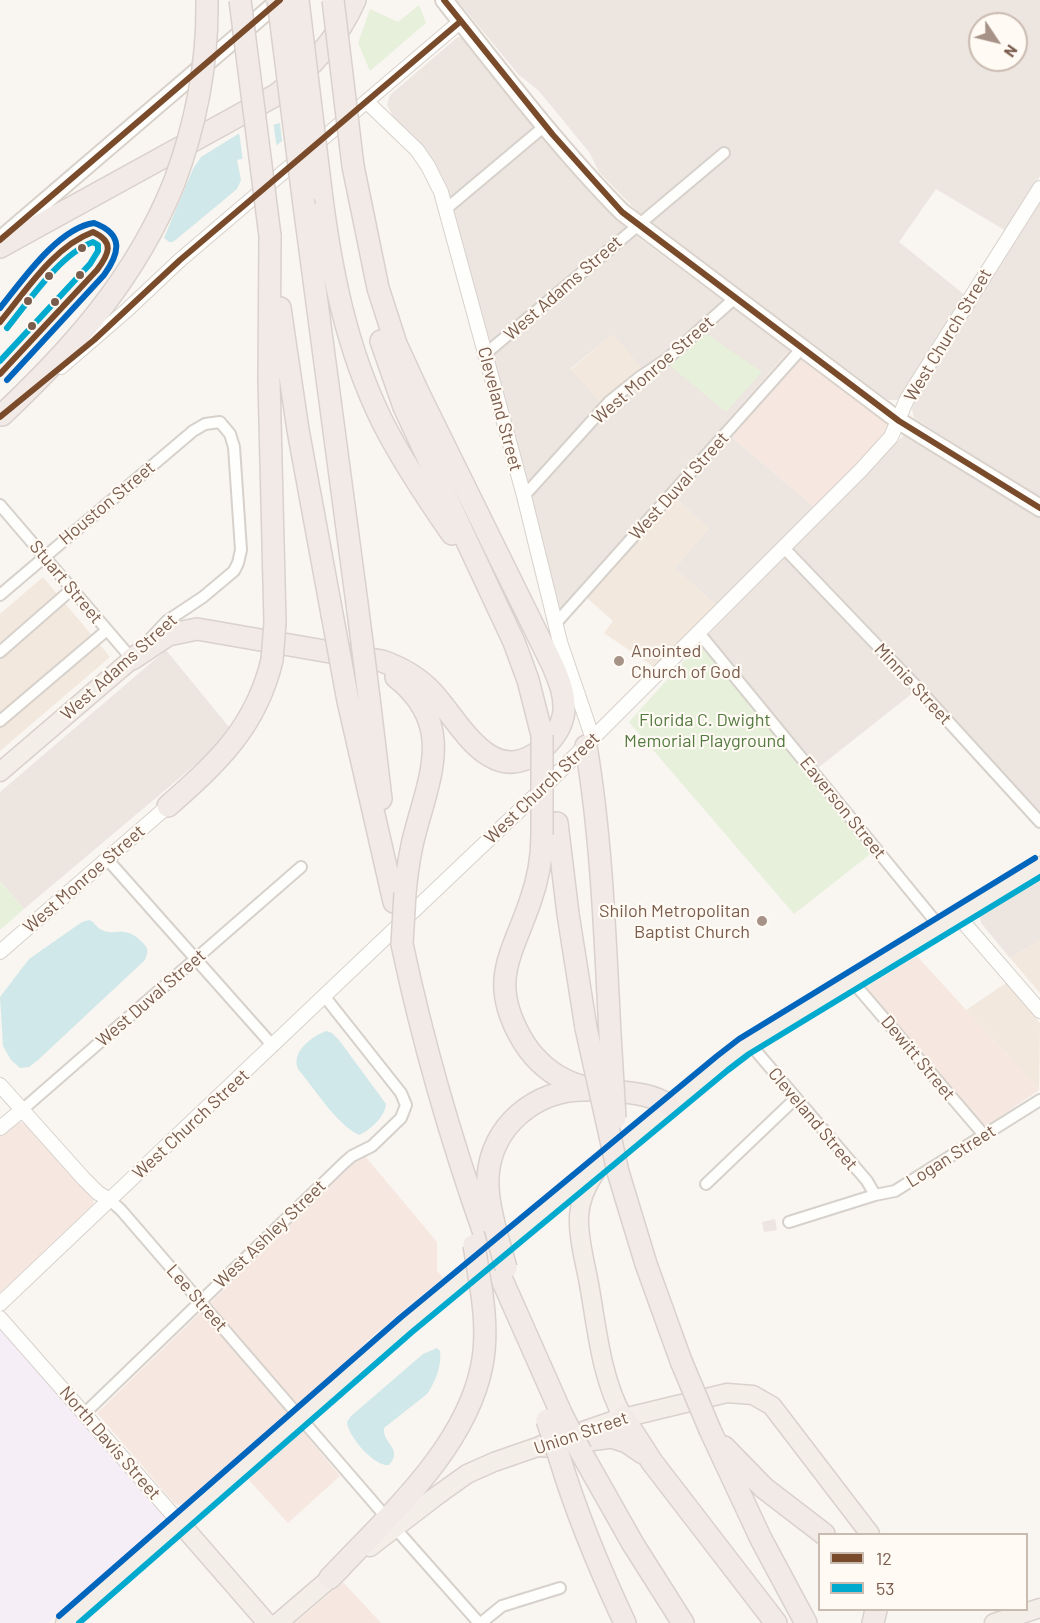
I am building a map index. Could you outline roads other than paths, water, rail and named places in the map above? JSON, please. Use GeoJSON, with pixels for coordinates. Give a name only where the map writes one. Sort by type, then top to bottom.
{"type":"FeatureCollection","features":[{"type":"Feature","properties":{"kind":"highway"},"geometry":{"type":"LineString","coordinates":[[1,416],[65,352],[118,288],[148,240],[174,183],[191,134],[200,92],[206,46],[207,0]]}},
{"type":"Feature","properties":{"kind":"highway"},"geometry":{"type":"LineString","coordinates":[[240,0],[270,236],[298,430],[348,701],[399,897]]}},
{"type":"Feature","properties":{"kind":"highway"},"geometry":{"type":"LineString","coordinates":[[279,0],[369,698],[399,897],[402,944],[426,1047],[463,1174],[485,1236],[502,1270],[555,1418],[551,1452],[625,1623]]}},
{"type":"Feature","properties":{"kind":"highway"},"geometry":{"type":"LineString","coordinates":[[298,0],[330,259],[352,346],[373,402],[411,473],[497,606]]}},
{"type":"Feature","properties":{"kind":"highway"},"geometry":{"type":"LineString","coordinates":[[333,0],[365,274],[384,350],[404,407],[521,661],[542,735],[549,829],[569,923],[611,1167],[625,1195],[656,1292],[681,1361],[710,1430],[760,1539],[806,1623]]}},
{"type":"Feature","properties":{"kind":"highway"},"geometry":{"type":"LineString","coordinates":[[0,247],[276,95],[294,81],[323,51],[341,26],[355,0]]}},
{"type":"Feature","properties":{"kind":"highway"},"geometry":{"type":"LineString","coordinates":[[132,659],[168,635],[197,629],[390,664],[415,677],[434,693],[469,740],[496,758],[509,761],[529,757],[551,739],[562,723],[563,696],[553,666],[410,377],[390,329],[378,288],[354,166]]}},
{"type":"Feature","properties":{"kind":"highway"},"geometry":{"type":"LineString","coordinates":[[168,806],[210,769],[237,738],[257,703],[272,660],[275,623],[269,380],[270,236]]}},
{"type":"Feature","properties":{"kind":"highway"},"geometry":{"type":"LineString","coordinates":[[353,656],[383,668],[405,684],[423,708],[433,737],[433,768],[399,897]]}},
{"type":"Feature","properties":{"kind":"highway"},"geometry":{"type":"LineString","coordinates":[[590,742],[600,848],[610,1034],[611,1167]]}},
{"type":"Feature","properties":{"kind":"highway"},"geometry":{"type":"LineString","coordinates":[[549,829],[537,880],[507,962],[505,989],[507,1003],[520,1037],[540,1064],[574,1084],[610,1091]]}},
{"type":"Feature","properties":{"kind":"highway"},"geometry":{"type":"LineString","coordinates":[[330,1578],[391,1522],[445,1448],[473,1396],[480,1374],[485,1339],[485,1314],[481,1288],[489,1168],[498,1142],[508,1126],[522,1111],[545,1097],[581,1090],[648,1095],[670,1106]]}},
{"type":"Feature","properties":{"kind":"highway"},"geometry":{"type":"LineString","coordinates":[[502,1270],[555,1418],[581,1452],[633,1544],[683,1623]]}},
{"type":"Feature","properties":{"kind":"highway"},"geometry":{"type":"LineString","coordinates":[[623,1417],[652,1462],[776,1623]]}},
{"type":"Feature","properties":{"kind":"highway"},"geometry":{"type":"LineString","coordinates":[[710,1430],[756,1480],[823,1533]]}},
{"type":"Feature","properties":{"kind":"highway"},"geometry":{"type":"LineString","coordinates":[[551,1452],[612,1437],[632,1444],[652,1462]]}},
{"type":"Feature","properties":{"kind":"main road"},"geometry":{"type":"LineString","coordinates":[[0,240],[279,0]]}},
{"type":"Feature","properties":{"kind":"main road"},"geometry":{"type":"LineString","coordinates":[[444,0],[546,125],[622,212],[899,421],[1040,508]]}},
{"type":"Feature","properties":{"kind":"main road","name":"West Adams Street"},"geometry":{"type":"LineString","coordinates":[[0,772],[132,659]]}},
{"type":"Feature","properties":{"kind":"main road"},"geometry":{"type":"LineString","coordinates":[[623,1417],[612,1393],[602,1356],[579,1224],[585,1190],[611,1167],[670,1106],[722,1063],[1040,866]]}},
{"type":"Feature","properties":{"kind":"main road"},"geometry":{"type":"LineString","coordinates":[[65,1623],[415,1318],[611,1167]]}},
{"type":"Feature","properties":{"kind":"main road","name":"Union Street"},"geometry":{"type":"LineString","coordinates":[[391,1522],[467,1474],[494,1462],[551,1452],[623,1417],[727,1393],[747,1393],[758,1397],[776,1411],[869,1533]]}},
{"type":"Feature","properties":{"kind":"main road","name":"North Davis Street"},"geometry":{"type":"LineString","coordinates":[[180,1523],[267,1623]]}},
{"type":"Feature","properties":{"kind":"main road"},"geometry":{"type":"LineString","coordinates":[[278,1623],[330,1578]]}},
{"type":"Feature","properties":{"kind":"main road"},"geometry":{"type":"LineString","coordinates":[[994,1623],[1040,1608]]}},
{"type":"Feature","properties":{"kind":"street"},"geometry":{"type":"LineString","coordinates":[[1,416],[94,340],[193,249],[461,21]]}},
{"type":"Feature","properties":{"kind":"street","name":"Cleveland Street"},"geometry":{"type":"LineString","coordinates":[[367,102],[417,150],[441,192],[590,742]]}},
{"type":"Feature","properties":{"kind":"street"},"geometry":{"type":"LineString","coordinates":[[446,209],[546,125]]}},
{"type":"Feature","properties":{"kind":"street","name":"West Adams Street"},"geometry":{"type":"LineString","coordinates":[[484,355],[724,153]]}},
{"type":"Feature","properties":{"kind":"street","name":"West Church Street"},"geometry":{"type":"LineString","coordinates":[[0,1304],[325,997],[590,742],[861,470],[891,437],[908,399],[1040,188]]}},
{"type":"Feature","properties":{"kind":"street","name":"West Monroe Street"},"geometry":{"type":"LineString","coordinates":[[524,496],[609,402],[667,358],[735,298]]}},
{"type":"Feature","properties":{"kind":"street","name":"West Duval Street"},"geometry":{"type":"LineString","coordinates":[[556,623],[802,348]]}},
{"type":"Feature","properties":{"kind":"street","name":"Houston Street"},"geometry":{"type":"LineString","coordinates":[[0,595],[193,431],[205,424],[220,422],[227,429],[234,447],[241,550],[238,563]]}},
{"type":"Feature","properties":{"kind":"street","name":"Stuart Street"},"geometry":{"type":"LineString","coordinates":[[0,504],[132,659]]}},
{"type":"Feature","properties":{"kind":"street","name":"Minnie Street"},"geometry":{"type":"LineString","coordinates":[[784,548],[915,685],[1040,822]]}},
{"type":"Feature","properties":{"kind":"street","name":"West Adams Street"},"geometry":{"type":"LineString","coordinates":[[132,659],[167,621],[203,597],[234,571],[238,563]]}},
{"type":"Feature","properties":{"kind":"street"},"geometry":{"type":"LineString","coordinates":[[0,652],[72,590]]}},
{"type":"Feature","properties":{"kind":"street"},"geometry":{"type":"LineString","coordinates":[[0,721],[107,630]]}},
{"type":"Feature","properties":{"kind":"street","name":"Eaverson Street"},"geometry":{"type":"LineString","coordinates":[[699,633],[940,927]]}},
{"type":"Feature","properties":{"kind":"street","name":"West Monroe Street"},"geometry":{"type":"LineString","coordinates":[[0,952],[168,806]]}},
{"type":"Feature","properties":{"kind":"street"},"geometry":{"type":"LineString","coordinates":[[107,859],[273,1046]]}},
{"type":"Feature","properties":{"kind":"street","name":"West Duval Street"},"geometry":{"type":"LineString","coordinates":[[0,1128],[301,867]]}},
{"type":"Feature","properties":{"kind":"street"},"geometry":{"type":"LineString","coordinates":[[958,916],[1040,1011]]}},
{"type":"Feature","properties":{"kind":"street","name":"Dewitt Street"},"geometry":{"type":"LineString","coordinates":[[852,981],[984,1135]]}},
{"type":"Feature","properties":{"kind":"street","name":"West Ashley Street"},"geometry":{"type":"LineString","coordinates":[[85,1413],[345,1162],[372,1146],[399,1121],[406,1109],[401,1094],[325,997]]}},
{"type":"Feature","properties":{"kind":"street","name":"Cleveland Street"},"geometry":{"type":"LineString","coordinates":[[750,1044],[867,1181],[875,1195]]}},
{"type":"Feature","properties":{"kind":"street","name":"Lee Street"},"geometry":{"type":"LineString","coordinates":[[0,1085],[84,1179],[121,1210],[480,1623]]}},
{"type":"Feature","properties":{"kind":"street"},"geometry":{"type":"LineString","coordinates":[[706,1184],[796,1098]]}},
{"type":"Feature","properties":{"kind":"street","name":"Logan Street"},"geometry":{"type":"LineString","coordinates":[[789,1222],[875,1195],[896,1191],[1040,1100]]}},
{"type":"Feature","properties":{"kind":"street","name":"North Davis Street"},"geometry":{"type":"LineString","coordinates":[[0,1318],[180,1523]]}},
{"type":"Feature","properties":{"kind":"street"},"geometry":{"type":"LineString","coordinates":[[480,1623],[502,1606],[560,1588]]}},
{"type":"Feature","properties":{"kind":"water"},"geometry":{"type":"Polygon","coordinates":[[[280,123],[282,141],[267,153],[237,160],[241,180],[237,189],[173,242],[164,238],[193,169],[201,157],[238,134],[280,123]]]}},
{"type":"Feature","properties":{"kind":"water"},"geometry":{"type":"Polygon","coordinates":[[[89,920],[105,931],[125,932],[136,937],[147,949],[145,960],[38,1060],[29,1067],[20,1068],[11,1060],[3,1046],[0,997],[29,959],[82,922],[89,920]]]}},
{"type":"Feature","properties":{"kind":"water"},"geometry":{"type":"Polygon","coordinates":[[[326,1031],[339,1040],[386,1104],[383,1114],[368,1130],[359,1135],[334,1115],[298,1069],[297,1057],[300,1051],[314,1037],[326,1031]]]}},
{"type":"Feature","properties":{"kind":"water"},"geometry":{"type":"Polygon","coordinates":[[[437,1348],[440,1351],[440,1362],[430,1390],[384,1428],[386,1438],[393,1450],[393,1459],[389,1465],[376,1461],[357,1442],[347,1422],[351,1416],[423,1354],[437,1348]]]}},
{"type":"Feature","properties":{"kind":"place","name":"Anointed Church of God"},"geometry":{"type":"Point","coordinates":[619,661]}},
{"type":"Feature","properties":{"kind":"place","name":"Shiloh Metropolitan Baptist Church"},"geometry":{"type":"Point","coordinates":[762,921]}},
{"type":"Feature","properties":{"kind":"park label","name":"Florida C. Dwight Memorial Playground"},"geometry":{"type":"Point","coordinates":[705,730]}}]}
